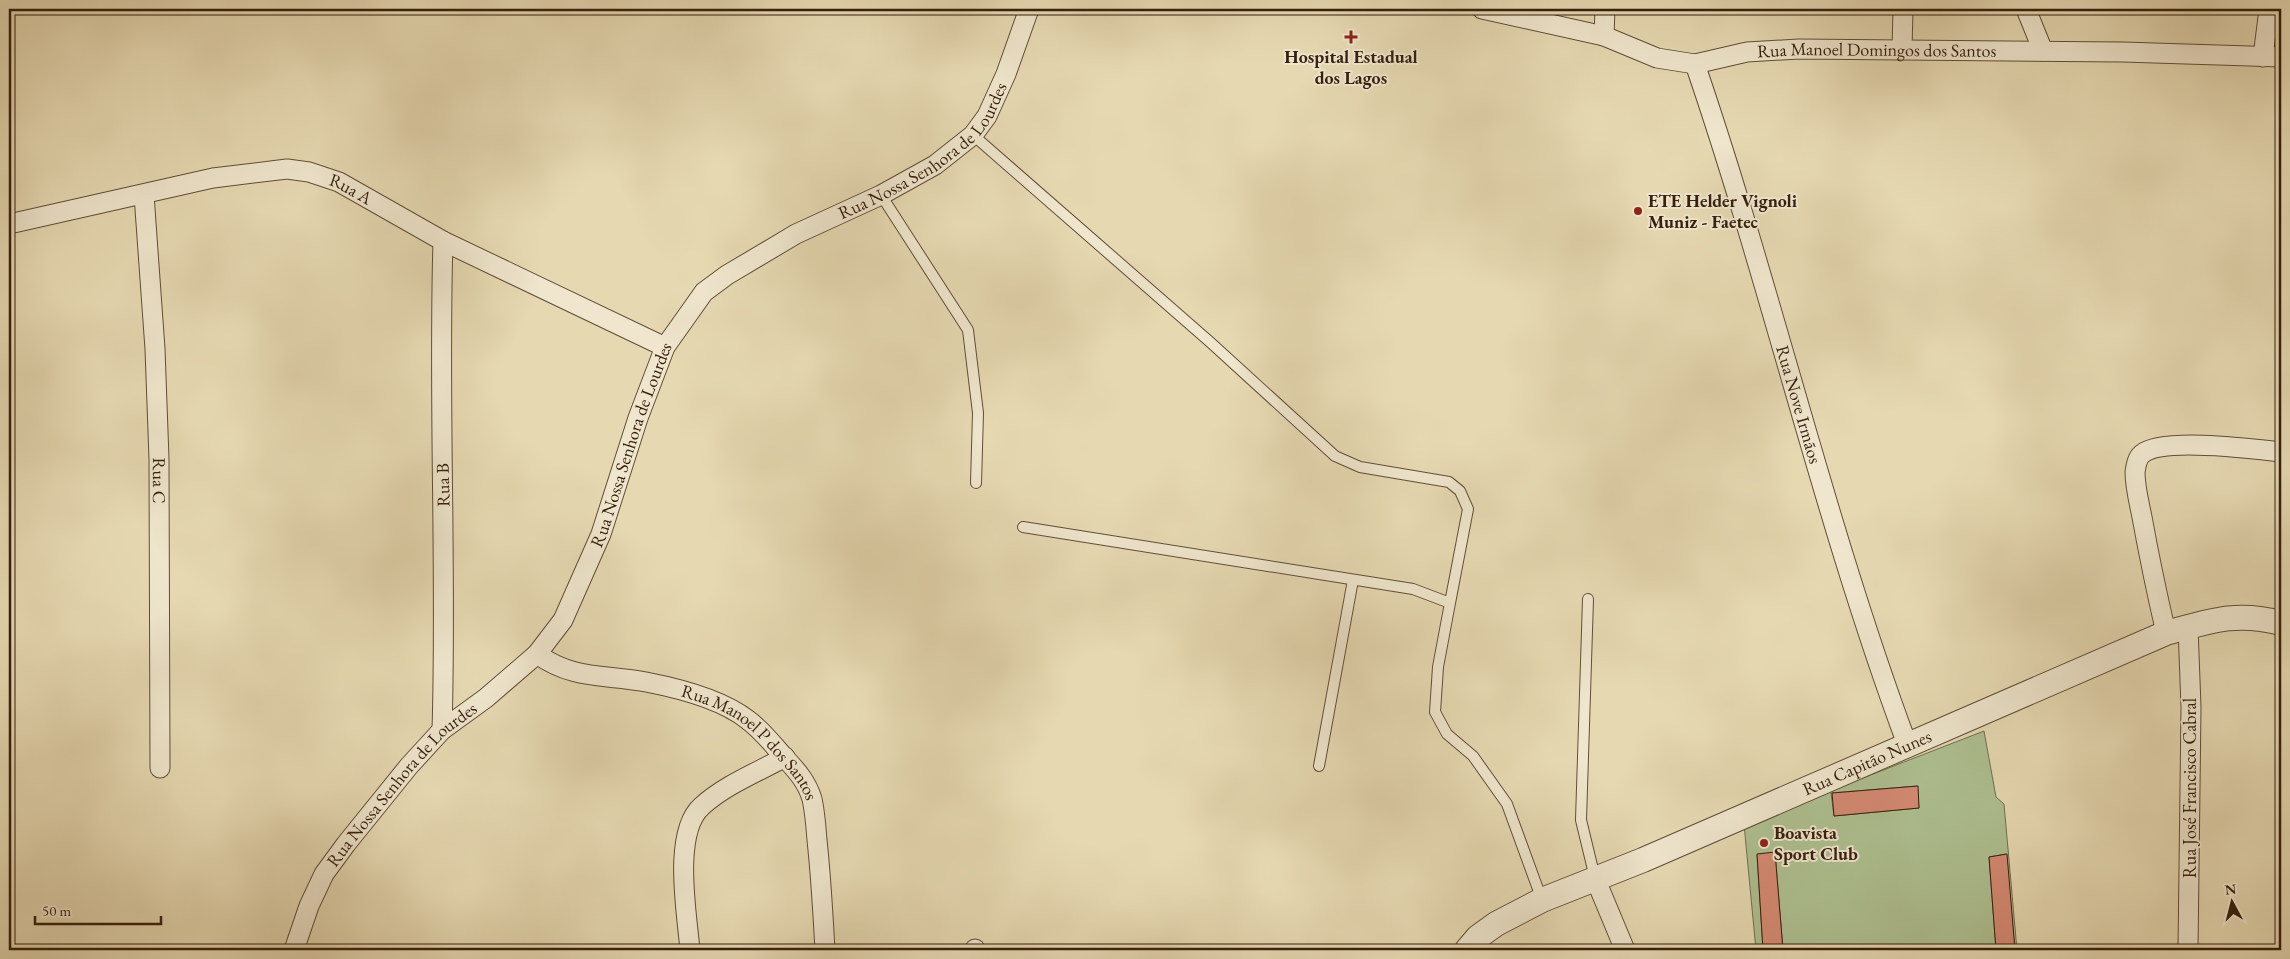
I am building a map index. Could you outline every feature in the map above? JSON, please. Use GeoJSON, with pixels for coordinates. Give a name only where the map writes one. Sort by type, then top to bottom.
{"type":"FeatureCollection","features":[{"type":"Feature","properties":{"kind":"street","name":"Rua Nossa Senhora de Lourdes"},"geometry":{"type":"LineString","coordinates":[[294,950],[309,906],[324,874],[409,766],[442,730],[486,698],[537,654],[563,620],[601,534],[638,418],[665,347],[704,292],[727,275],[796,234],[881,196],[935,165],[973,135],[987,116],[1006,74],[1029,9]]}},
{"type":"Feature","properties":{"kind":"street","name":"Rua Manoel Domingos dos Santos"},"geometry":{"type":"LineString","coordinates":[[1482,9],[1604,36],[1658,58],[1695,64],[1747,52],[1799,49],[2043,51],[2272,57]]}},
{"type":"Feature","properties":{"kind":"street"},"geometry":{"type":"LineString","coordinates":[[1604,36],[1605,9]]}},
{"type":"Feature","properties":{"kind":"street"},"geometry":{"type":"LineString","coordinates":[[1902,49],[1903,9]]}},
{"type":"Feature","properties":{"kind":"street"},"geometry":{"type":"LineString","coordinates":[[2026,9],[2043,51]]}},
{"type":"Feature","properties":{"kind":"street"},"geometry":{"type":"LineString","coordinates":[[2269,9],[2272,57]]}},
{"type":"Feature","properties":{"kind":"street","name":"Rua Nove Irmãos"},"geometry":{"type":"LineString","coordinates":[[1695,64],[1724,148],[1859,604],[1907,744]]}},
{"type":"Feature","properties":{"kind":"street","name":"Rua A"},"geometry":{"type":"LineString","coordinates":[[9,224],[213,178],[287,169],[309,172],[339,182],[443,241],[665,347]]}},
{"type":"Feature","properties":{"kind":"street","name":"Rua C"},"geometry":{"type":"LineString","coordinates":[[144,195],[155,349],[159,460],[160,768]]}},
{"type":"Feature","properties":{"kind":"street","name":"Rua B"},"geometry":{"type":"LineString","coordinates":[[442,730],[444,564],[440,342],[443,241]]}},
{"type":"Feature","properties":{"kind":"street","name":"Rua José Francisco Cabral"},"geometry":{"type":"LineString","coordinates":[[2188,950],[2191,707],[2177,630],[2139,500],[2135,472],[2141,455],[2153,449],[2223,446],[2281,452]]}},
{"type":"Feature","properties":{"kind":"street","name":"Rua Capitão Nunes"},"geometry":{"type":"LineString","coordinates":[[1467,950],[1478,937],[1496,924],[1542,900],[1643,860],[1907,744],[2177,630],[2227,617],[2257,617],[2281,623]]}},
{"type":"Feature","properties":{"kind":"street","name":"Rua Manoel P dos Santos"},"geometry":{"type":"LineString","coordinates":[[537,654],[550,663],[574,673],[587,676],[610,676],[648,683],[730,708],[748,720],[770,739],[784,757],[798,770],[806,783],[812,800],[820,865],[825,950]]}},
{"type":"Feature","properties":{"kind":"street"},"geometry":{"type":"LineString","coordinates":[[690,950],[684,853],[688,826],[701,806],[784,757]]}},
{"type":"Feature","properties":{"kind":"street"},"geometry":{"type":"LineString","coordinates":[[1595,878],[1625,950]]}},
{"type":"Feature","properties":{"kind":"lane"},"geometry":{"type":"LineString","coordinates":[[973,135],[1210,342],[1336,456],[1360,467],[1449,482],[1460,491],[1468,509],[1438,667],[1435,712],[1447,734],[1473,756],[1507,804],[1542,900]]}},
{"type":"Feature","properties":{"kind":"lane"},"geometry":{"type":"LineString","coordinates":[[881,196],[968,330],[978,413],[976,483]]}},
{"type":"Feature","properties":{"kind":"lane"},"geometry":{"type":"LineString","coordinates":[[1023,527],[1413,589],[1450,602]]}},
{"type":"Feature","properties":{"kind":"lane"},"geometry":{"type":"LineString","coordinates":[[1319,766],[1353,580]]}},
{"type":"Feature","properties":{"kind":"lane"},"geometry":{"type":"LineString","coordinates":[[1588,600],[1581,820],[1595,878]]}},
{"type":"Feature","properties":{"kind":"green space"},"geometry":{"type":"Polygon","coordinates":[[[1984,731],[1996,797],[2004,804],[2017,950],[2015,950],[2006,854],[1989,857],[1996,950],[1783,950],[1775,852],[1757,855],[1763,950],[1756,950],[1744,824],[1984,731]],[[1917,786],[1831,793],[1834,816],[1919,808],[1917,786]]]}},
{"type":"Feature","properties":{"kind":"building"},"geometry":{"type":"Polygon","coordinates":[[[1918,786],[1919,808],[1834,816],[1832,793],[1918,786]]]}},
{"type":"Feature","properties":{"kind":"building"},"geometry":{"type":"Polygon","coordinates":[[[1775,852],[1783,950],[1763,950],[1757,854],[1775,852]]]}},
{"type":"Feature","properties":{"kind":"building"},"geometry":{"type":"Polygon","coordinates":[[[2007,854],[2015,950],[1996,950],[1989,857],[2007,854]]]}},
{"type":"Feature","properties":{"kind":"place","name":"Hospital Estadual dos Lagos"},"geometry":{"type":"Point","coordinates":[1351,37]}},
{"type":"Feature","properties":{"kind":"place","name":"ETE Helder Vignoli Muniz - Faetec"},"geometry":{"type":"Point","coordinates":[1638,211]}},
{"type":"Feature","properties":{"kind":"place","name":"Boavista Sport Club"},"geometry":{"type":"Point","coordinates":[1764,843]}}]}
